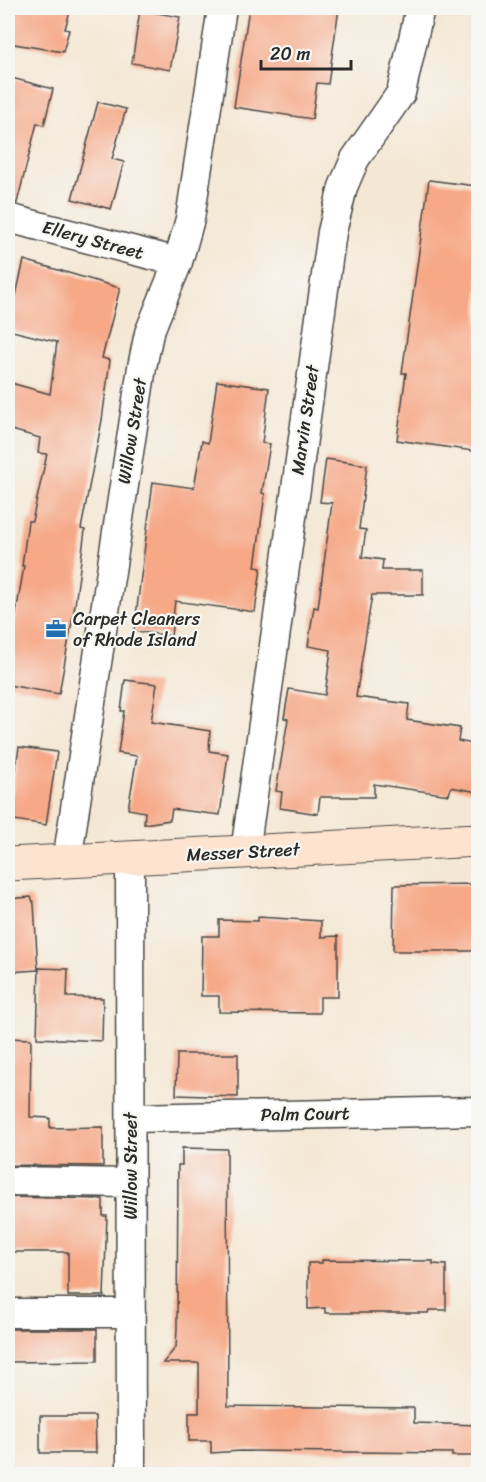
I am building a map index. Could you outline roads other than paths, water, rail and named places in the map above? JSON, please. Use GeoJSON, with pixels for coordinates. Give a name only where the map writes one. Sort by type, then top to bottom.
{"type":"FeatureCollection","features":[{"type":"Feature","properties":{"kind":"street","name":"Willow Street"},"geometry":{"type":"LineString","coordinates":[[67,861],[142,367],[152,324],[178,262],[190,219],[222,8]]}},
{"type":"Feature","properties":{"kind":"street","name":"Marvin Street"},"geometry":{"type":"LineString","coordinates":[[245,852],[332,232],[344,187],[355,159],[401,93],[420,8]]}},
{"type":"Feature","properties":{"kind":"street","name":"Ellery Street"},"geometry":{"type":"LineString","coordinates":[[8,218],[178,262]]}},
{"type":"Feature","properties":{"kind":"street","name":"Messer Street"},"geometry":{"type":"LineString","coordinates":[[8,864],[478,840]]}},
{"type":"Feature","properties":{"kind":"street","name":"Willow Street"},"geometry":{"type":"LineString","coordinates":[[130,858],[131,1474]]}},
{"type":"Feature","properties":{"kind":"street","name":"Palm Court"},"geometry":{"type":"LineString","coordinates":[[130,1118],[478,1111]]}},
{"type":"Feature","properties":{"kind":"street"},"geometry":{"type":"LineString","coordinates":[[8,1181],[130,1183]]}},
{"type":"Feature","properties":{"kind":"street"},"geometry":{"type":"LineString","coordinates":[[8,1313],[131,1313]]}},
{"type":"Feature","properties":{"kind":"place","name":"Carpet Cleaners of Rhode Island"},"geometry":{"type":"Point","coordinates":[56,629]}}]}
